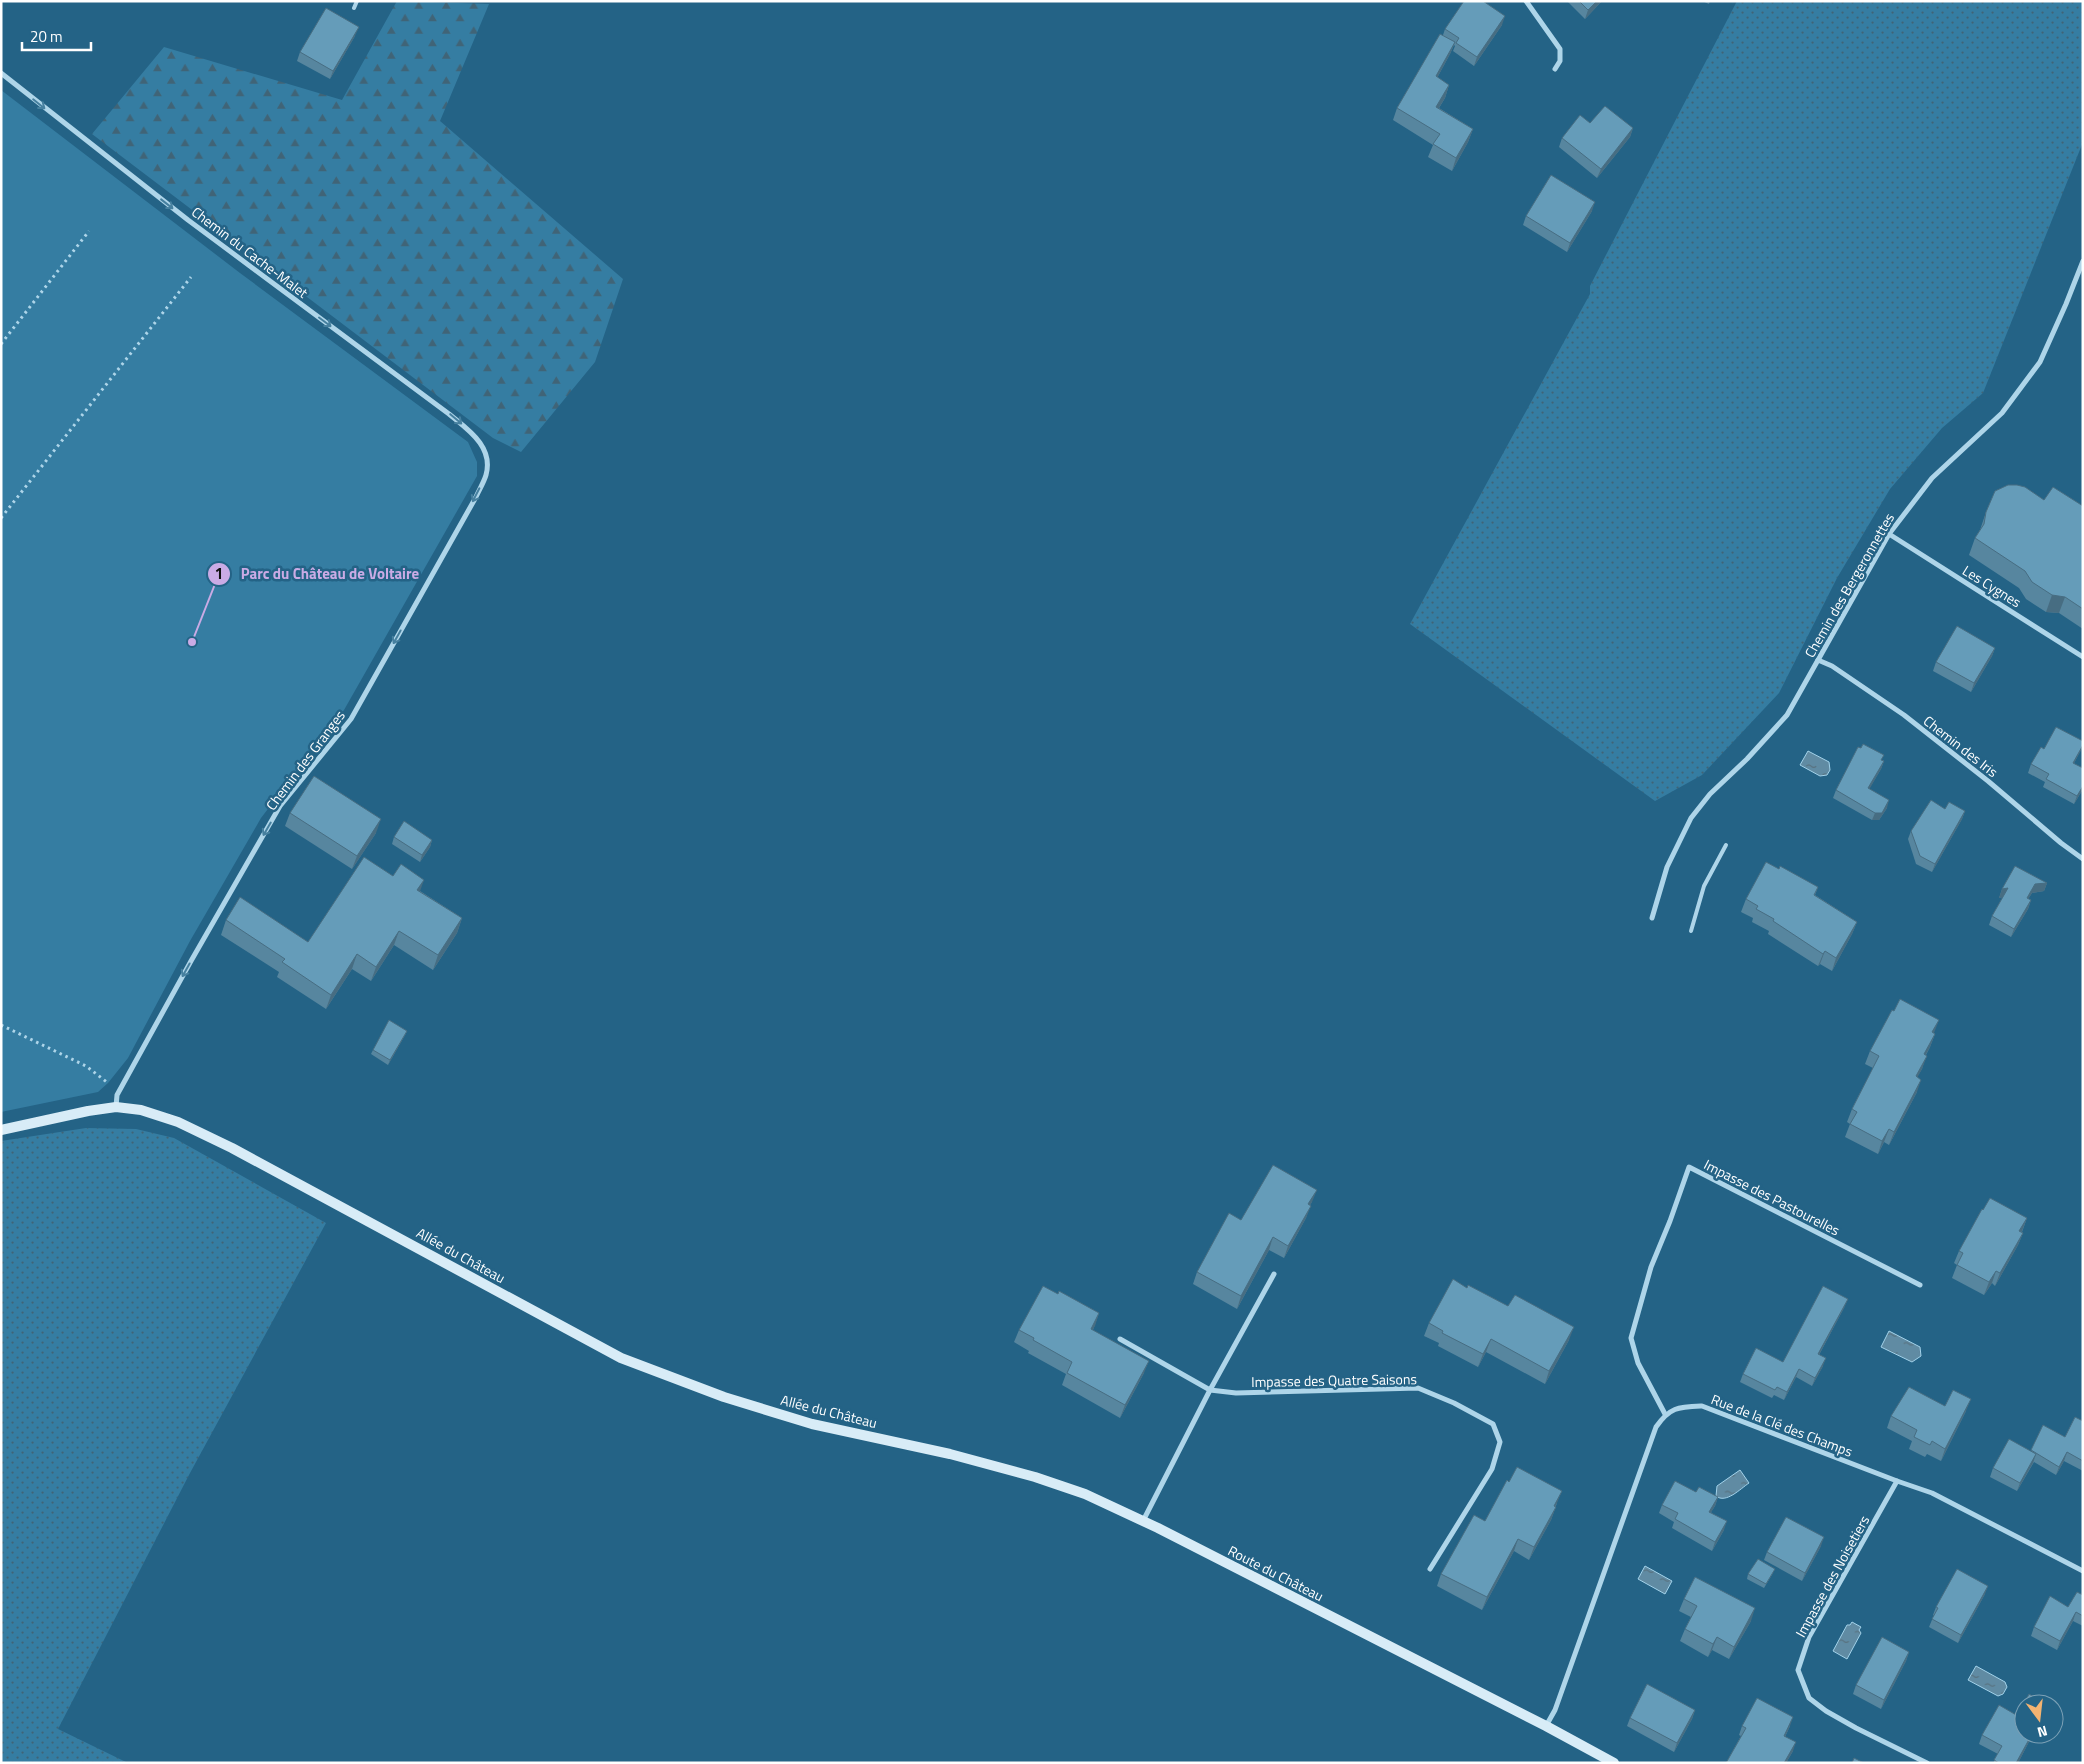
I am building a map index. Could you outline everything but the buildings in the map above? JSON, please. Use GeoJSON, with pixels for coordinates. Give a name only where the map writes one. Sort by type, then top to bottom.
{"type":"FeatureCollection","features":[{"type":"Feature","properties":{"kind":"street"},"geometry":{"type":"LineString","coordinates":[[1526,1],[1560,49],[1560,61],[1555,68]]}},
{"type":"Feature","properties":{"kind":"street","name":"Chemin du Cache-Malet"},"geometry":{"type":"LineString","coordinates":[[1,73],[188,220],[449,414],[476,436],[485,449]]}},
{"type":"Feature","properties":{"kind":"street","name":"Chemin des Bergeronnettes"},"geometry":{"type":"LineString","coordinates":[[1652,918],[1666,867],[1692,818],[1710,794],[1748,759],[1787,715],[1889,534],[1932,478],[2002,413],[2040,362],[2083,261]]}},
{"type":"Feature","properties":{"kind":"street","name":"Chemin des Granges"},"geometry":{"type":"LineString","coordinates":[[116,1107],[117,1094],[280,806],[351,719],[487,474],[485,449]]}},
{"type":"Feature","properties":{"kind":"street","name":"Les Cygnes"},"geometry":{"type":"LineString","coordinates":[[1889,534],[2083,656]]}},
{"type":"Feature","properties":{"kind":"street","name":"Chemin des Iris"},"geometry":{"type":"LineString","coordinates":[[1818,660],[1832,666],[1904,715],[1988,782],[2061,844],[2083,859]]}},
{"type":"Feature","properties":{"kind":"street","name":"Allée du Château"},"geometry":{"type":"LineString","coordinates":[[1,1130],[88,1111],[116,1107],[141,1110],[178,1122],[232,1148],[621,1358],[732,1400],[812,1424],[912,1445]]}},
{"type":"Feature","properties":{"kind":"street","name":"Impasse des Pastourelles"},"geometry":{"type":"LineString","coordinates":[[1666,1414],[1638,1363],[1631,1338],[1651,1267],[1689,1167],[1920,1285]]}},
{"type":"Feature","properties":{"kind":"street"},"geometry":{"type":"LineString","coordinates":[[1143,1521],[1210,1390],[1274,1274]]}},
{"type":"Feature","properties":{"kind":"street"},"geometry":{"type":"LineString","coordinates":[[1120,1339],[1210,1390]]}},
{"type":"Feature","properties":{"kind":"street","name":"Impasse des Quatre Saisons"},"geometry":{"type":"LineString","coordinates":[[1210,1390],[1236,1393],[1418,1388],[1454,1403],[1493,1424],[1500,1442],[1492,1470],[1430,1569]]}},
{"type":"Feature","properties":{"kind":"street","name":"Rue de la Clé des Champs"},"geometry":{"type":"LineString","coordinates":[[1666,1414],[1683,1407],[1702,1406],[1897,1482],[1932,1493],[2083,1571]]}},
{"type":"Feature","properties":{"kind":"street"},"geometry":{"type":"LineString","coordinates":[[1546,1726],[1555,1710],[1656,1427],[1666,1414]]}},
{"type":"Feature","properties":{"kind":"street","name":"Route du Château"},"geometry":{"type":"LineString","coordinates":[[912,1445],[1035,1477],[1085,1494],[1143,1521],[1546,1726],[1614,1763]]}},
{"type":"Feature","properties":{"kind":"street","name":"Impasse des Noisetiers"},"geometry":{"type":"LineString","coordinates":[[1897,1482],[1809,1637],[1798,1670],[1809,1698],[1826,1711],[1927,1763]]}},
{"type":"Feature","properties":{"kind":"lane"},"geometry":{"type":"LineString","coordinates":[[354,8],[358,1]]}},
{"type":"Feature","properties":{"kind":"lane"},"geometry":{"type":"LineString","coordinates":[[1691,930],[1704,886],[1726,846]]}},
{"type":"Feature","properties":{"kind":"path"},"geometry":{"type":"LineString","coordinates":[[1,344],[89,231]]}},
{"type":"Feature","properties":{"kind":"path"},"geometry":{"type":"LineString","coordinates":[[1,518],[191,277]]}},
{"type":"Feature","properties":{"kind":"path"},"geometry":{"type":"LineString","coordinates":[[1,1025],[34,1039],[86,1066],[99,1074],[117,1094]]}},
{"type":"Feature","properties":{"kind":"green space"},"geometry":{"type":"Polygon","coordinates":[[[397,1],[489,4],[440,121],[623,279],[595,362],[521,452],[493,438],[92,134],[164,47],[342,100],[397,1]]]}},
{"type":"Feature","properties":{"kind":"green space"},"geometry":{"type":"Polygon","coordinates":[[[1737,1],[2083,1],[2083,142],[1983,393],[1942,428],[1890,489],[1837,578],[1779,693],[1702,775],[1655,801],[1410,624],[1590,294],[1590,286],[1737,1]]]}},
{"type":"Feature","properties":{"kind":"green space"},"geometry":{"type":"Polygon","coordinates":[[[1,90],[240,273],[468,442],[477,462],[477,476],[344,710],[261,818],[190,941],[128,1058],[108,1083],[98,1092],[1,1112],[1,90]]]}},
{"type":"Feature","properties":{"kind":"green space"},"geometry":{"type":"Polygon","coordinates":[[[86,1128],[136,1129],[174,1138],[326,1223],[190,1473],[58,1729],[128,1763],[1,1763],[1,1141],[86,1128]]]}},
{"type":"Feature","properties":{"kind":"water"},"geometry":{"type":"Polygon","coordinates":[[[1808,751],[1829,762],[1830,770],[1827,775],[1820,776],[1800,765],[1808,751]]]}},
{"type":"Feature","properties":{"kind":"water"},"geometry":{"type":"Polygon","coordinates":[[[1889,1331],[1920,1347],[1921,1356],[1912,1362],[1881,1347],[1889,1331]]]}},
{"type":"Feature","properties":{"kind":"water"},"geometry":{"type":"Polygon","coordinates":[[[1740,1470],[1749,1483],[1728,1497],[1720,1498],[1716,1496],[1717,1486],[1740,1470]]]}},
{"type":"Feature","properties":{"kind":"water"},"geometry":{"type":"Polygon","coordinates":[[[1645,1566],[1672,1581],[1665,1594],[1638,1579],[1645,1566]]]}},
{"type":"Feature","properties":{"kind":"water"},"geometry":{"type":"Polygon","coordinates":[[[1852,1622],[1861,1627],[1859,1630],[1861,1633],[1847,1659],[1833,1651],[1847,1625],[1850,1625],[1852,1622]]]}},
{"type":"Feature","properties":{"kind":"water"},"geometry":{"type":"Polygon","coordinates":[[[1976,1666],[2005,1682],[2007,1687],[2003,1694],[1998,1696],[1968,1680],[1976,1666]]]}},
{"type":"Feature","properties":{"kind":"place","name":"Parc du Château de Voltaire"},"geometry":{"type":"Point","coordinates":[192,642]}}]}
